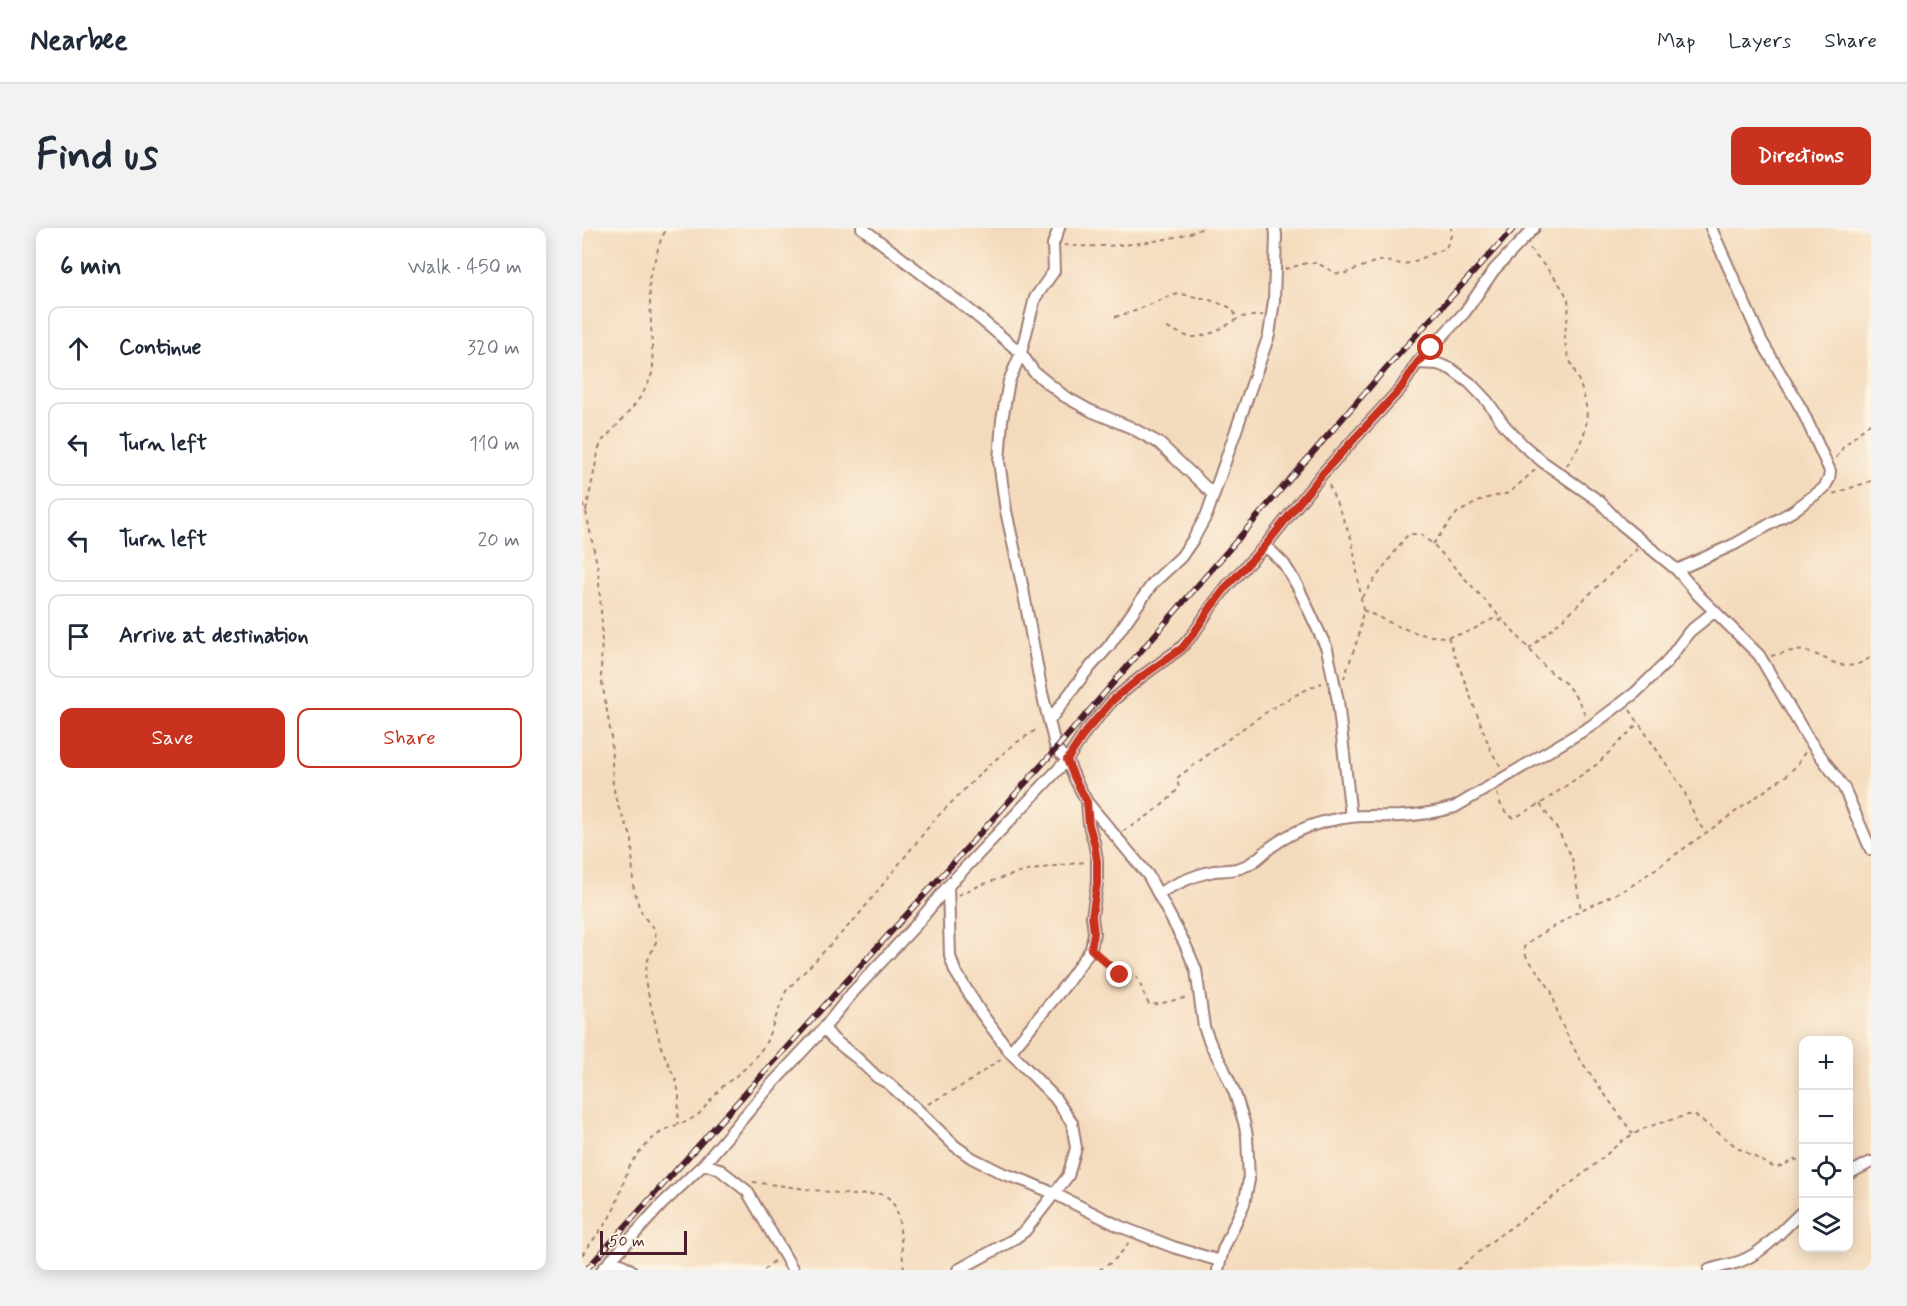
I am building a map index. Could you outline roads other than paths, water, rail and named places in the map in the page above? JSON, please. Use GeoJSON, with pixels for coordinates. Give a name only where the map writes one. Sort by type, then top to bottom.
{"type":"FeatureCollection","features":[{"type":"Feature","properties":{"kind":"street"},"geometry":{"type":"LineString","coordinates":[[862,228],[972,312],[1021,353],[1034,372],[1064,396],[1160,443],[1214,495]]}},
{"type":"Feature","properties":{"kind":"street"},"geometry":{"type":"LineString","coordinates":[[824,1028],[833,1039],[876,1077],[888,1083],[955,1146],[972,1158],[1135,1232],[1219,1266],[1244,1204],[1249,1180],[1247,1136],[1235,1094],[1204,1027],[1196,970],[1185,944],[1159,893],[1130,852],[1087,802],[1067,760],[1056,748],[1034,653],[1006,511],[999,461],[1002,420],[1009,381],[1021,353],[1035,298],[1054,271],[1053,244],[1059,228]]}},
{"type":"Feature","properties":{"kind":"street"},"geometry":{"type":"LineString","coordinates":[[1049,721],[1085,673],[1109,646],[1153,583],[1180,557],[1203,522],[1269,335],[1275,272],[1275,228]]}},
{"type":"Feature","properties":{"kind":"street"},"geometry":{"type":"LineString","coordinates":[[605,1267],[661,1205],[704,1164],[770,1086],[915,926],[948,886],[1067,760],[1086,731],[1113,700],[1182,648],[1227,586],[1264,547],[1323,473],[1401,388],[1417,363],[1461,317],[1494,270],[1534,228]]}},
{"type":"Feature","properties":{"kind":"street"},"geometry":{"type":"LineString","coordinates":[[1677,570],[1735,544],[1793,511],[1824,488],[1829,479],[1829,468],[1802,410],[1761,340],[1711,228]]}},
{"type":"Feature","properties":{"kind":"street"},"geometry":{"type":"LineString","coordinates":[[1417,363],[1438,364],[1451,369],[1470,383],[1487,401],[1505,426],[1543,462],[1599,501],[1621,524],[1677,570],[1759,654],[1807,737],[1844,788],[1871,850]]}},
{"type":"Feature","properties":{"kind":"street"},"geometry":{"type":"LineString","coordinates":[[1264,547],[1284,564],[1298,586],[1339,679],[1351,817]]}},
{"type":"Feature","properties":{"kind":"street"},"geometry":{"type":"LineString","coordinates":[[1159,893],[1197,875],[1216,871],[1234,871],[1246,866],[1294,832],[1317,824],[1351,817],[1431,814],[1455,807],[1591,726],[1653,675],[1671,657],[1689,632],[1715,611]]}},
{"type":"Feature","properties":{"kind":"street"},"geometry":{"type":"LineString","coordinates":[[1010,1052],[1067,983],[1091,949],[1094,933],[1092,916],[1097,884],[1097,861],[1089,825],[1087,802]]}},
{"type":"Feature","properties":{"kind":"street"},"geometry":{"type":"LineString","coordinates":[[948,886],[950,956],[955,971],[975,1004],[1010,1052],[1055,1098],[1072,1123],[1076,1148],[1068,1176],[1024,1231],[1011,1241],[958,1270]]}},
{"type":"Feature","properties":{"kind":"street"},"geometry":{"type":"LineString","coordinates":[[1853,1171],[1871,1162]]}},
{"type":"Feature","properties":{"kind":"street"},"geometry":{"type":"LineString","coordinates":[[704,1164],[719,1169],[747,1191],[793,1270]]}},
{"type":"Feature","properties":{"kind":"street"},"geometry":{"type":"LineString","coordinates":[[1709,1270],[1739,1262],[1758,1252],[1799,1214]]}},
{"type":"Feature","properties":{"kind":"street"},"geometry":{"type":"LineString","coordinates":[[605,1267],[621,1264],[631,1270]]}},
{"type":"Feature","properties":{"kind":"railway"},"geometry":{"type":"LineString","coordinates":[[586,1270],[1056,749],[1388,366],[1514,228]]}}]}
